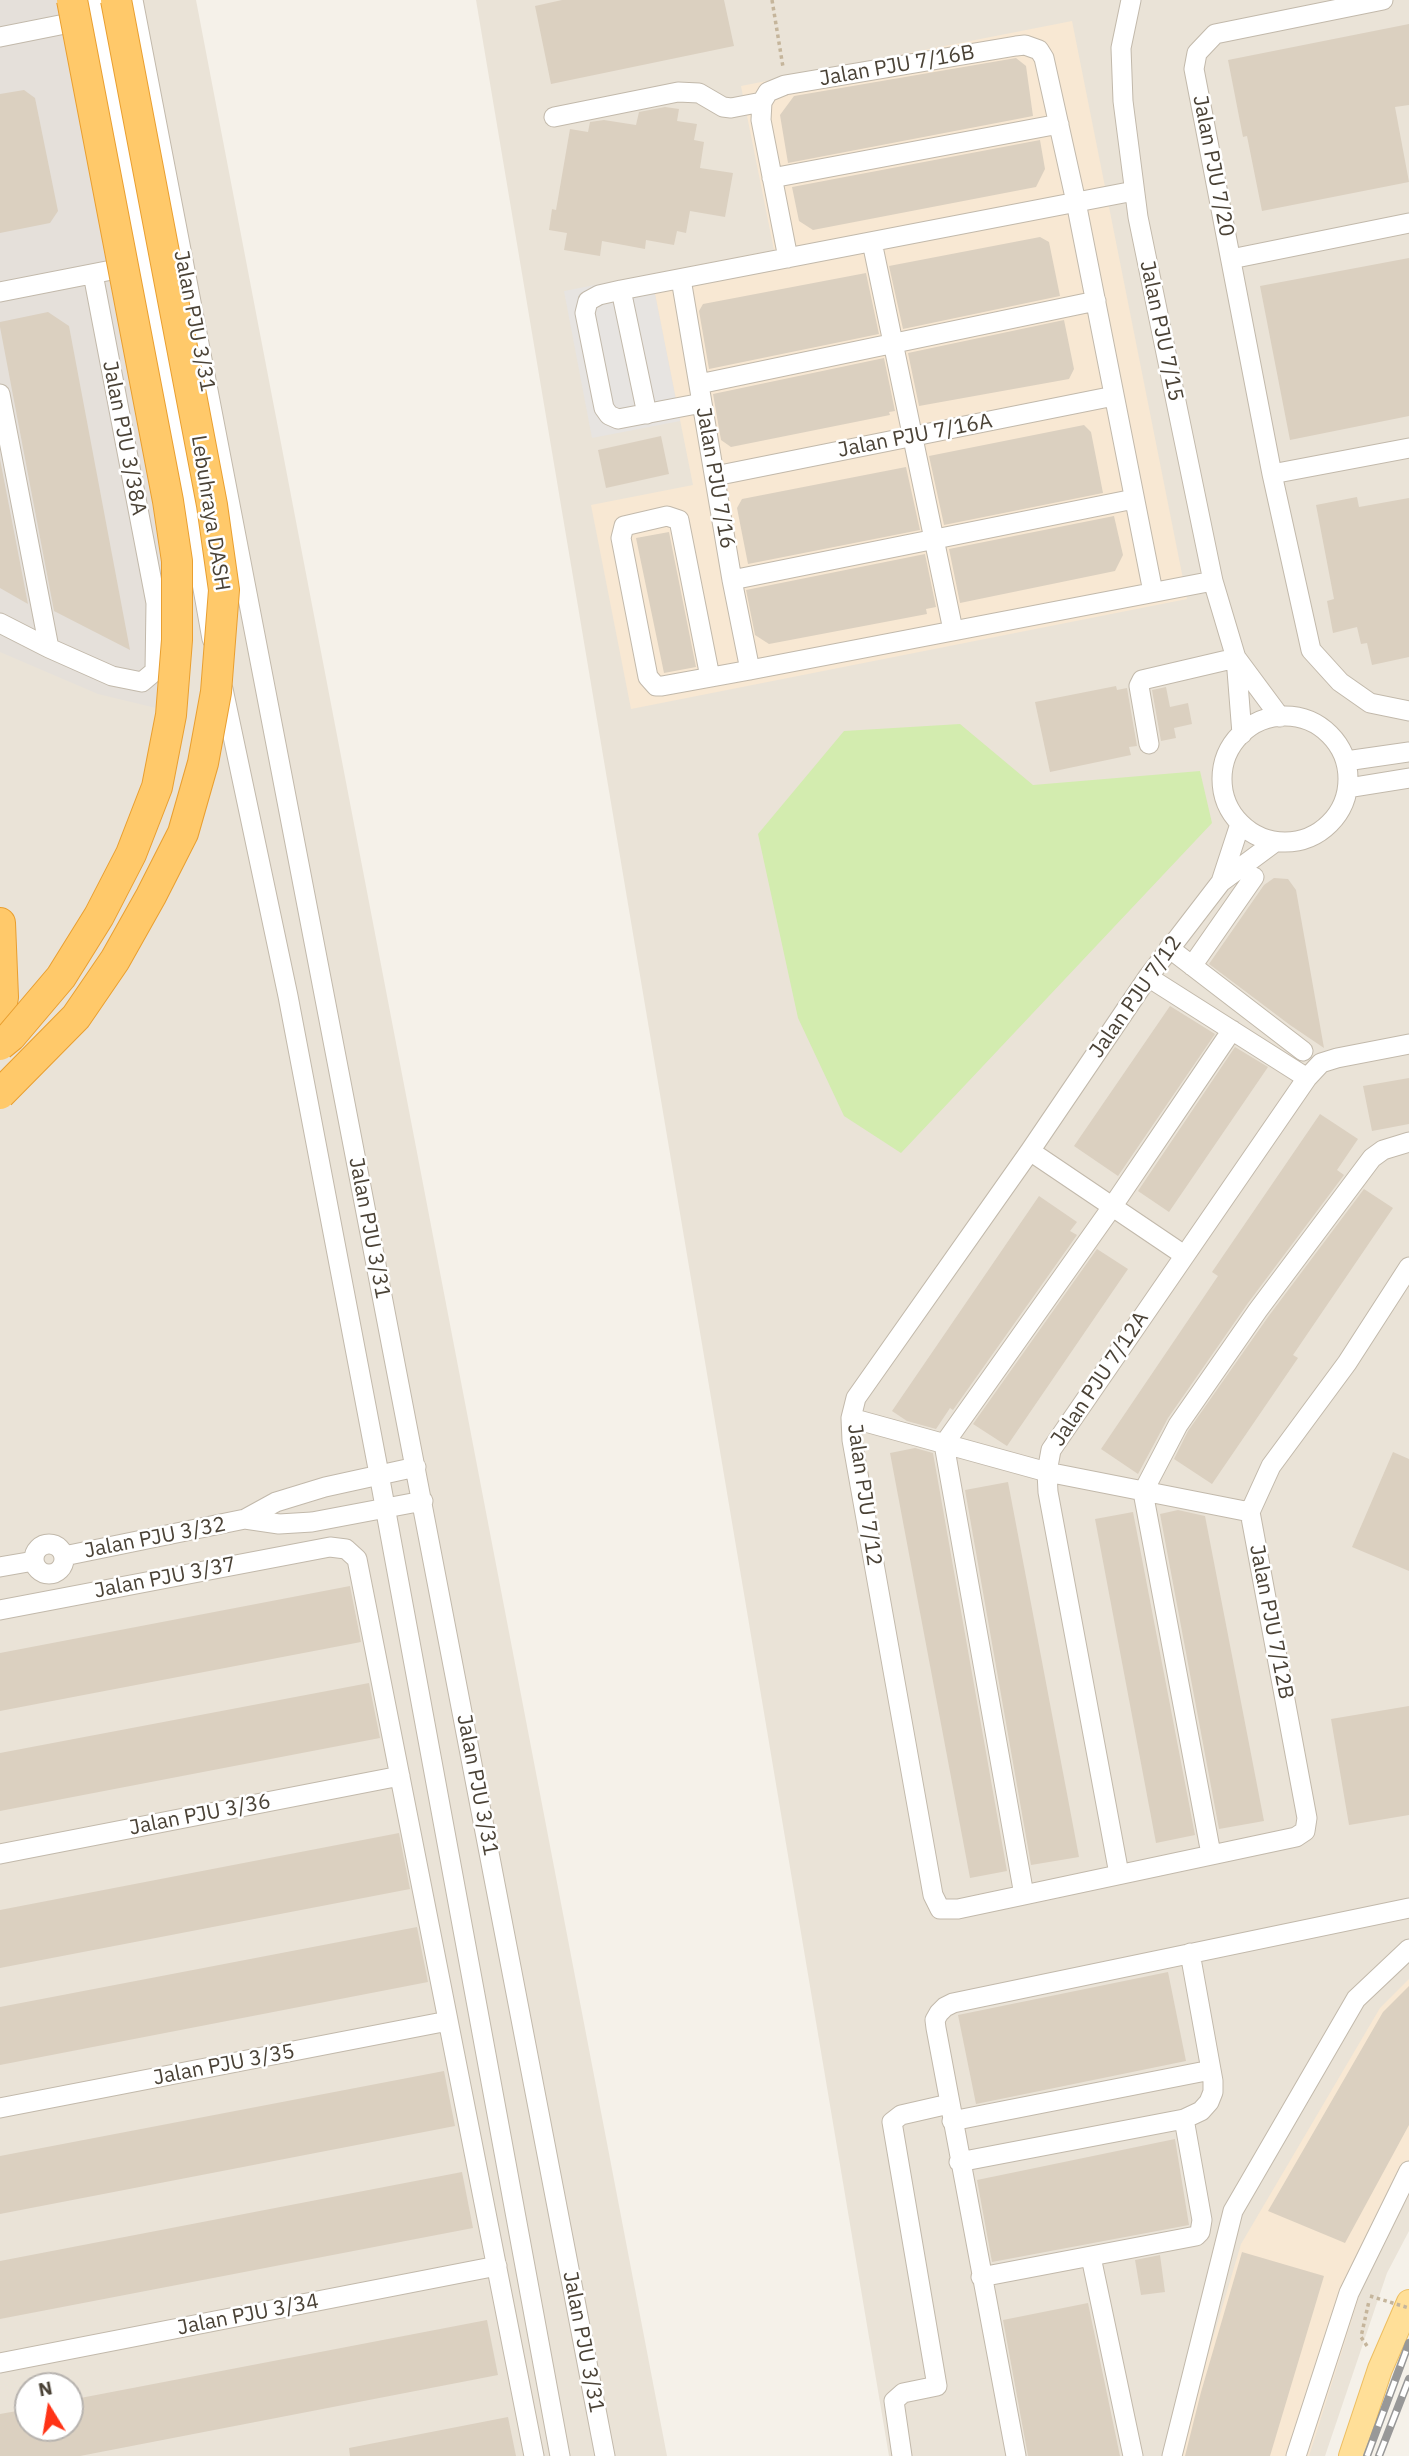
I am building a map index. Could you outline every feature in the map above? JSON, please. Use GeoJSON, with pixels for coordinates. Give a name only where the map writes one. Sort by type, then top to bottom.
{"type":"FeatureCollection","features":[{"type":"Feature","properties":{"kind":"highway","name":"Lebuhraya DASH"},"geometry":{"type":"LineString","coordinates":[[0,1045],[11,1036],[61,977],[99,916],[131,854],[157,787],[171,715],[177,640],[177,561],[168,501],[72,0]]}},
{"type":"Feature","properties":{"kind":"highway","name":"Lebuhraya DASH"},"geometry":{"type":"LineString","coordinates":[[0,1094],[76,1017],[115,960],[151,896],[183,833],[203,762],[216,692],[224,590],[213,517],[102,6]]}},
{"type":"Feature","properties":{"kind":"highway"},"geometry":{"type":"LineString","coordinates":[[0,923],[4,997],[0,1014]]}},
{"type":"Feature","properties":{"kind":"main road"},"geometry":{"type":"LineString","coordinates":[[1351,2456],[1380,2369],[1409,2302]]}},
{"type":"Feature","properties":{"kind":"street","name":"Jalan PJU 3/31"},"geometry":{"type":"LineString","coordinates":[[133,0],[423,1501],[604,2456]]}},
{"type":"Feature","properties":{"kind":"street","name":"Jalan PJU 7/15"},"geometry":{"type":"LineString","coordinates":[[1131,0],[1121,48],[1123,101],[1138,216],[1213,581],[1236,658],[1242,734]]}},
{"type":"Feature","properties":{"kind":"street","name":"Jalan PJU 7/20"},"geometry":{"type":"LineString","coordinates":[[1383,0],[1215,34],[1198,53],[1194,69],[1272,474],[1311,650],[1340,682],[1370,703],[1409,711]]}},
{"type":"Feature","properties":{"kind":"street","name":"Jalan PJU 3/31"},"geometry":{"type":"LineString","coordinates":[[102,6],[211,635],[288,996],[560,2456]]}},
{"type":"Feature","properties":{"kind":"street"},"geometry":{"type":"LineString","coordinates":[[0,37],[102,6]]}},
{"type":"Feature","properties":{"kind":"street","name":"Jalan PJU 7/16B"},"geometry":{"type":"LineString","coordinates":[[762,102],[768,92],[779,87],[1025,45],[1039,50],[1044,58],[1076,202]]}},
{"type":"Feature","properties":{"kind":"street"},"geometry":{"type":"LineString","coordinates":[[554,117],[678,92],[699,93],[723,107],[731,108],[762,102],[761,120],[789,258]]}},
{"type":"Feature","properties":{"kind":"street"},"geometry":{"type":"LineString","coordinates":[[772,178],[1059,124]]}},
{"type":"Feature","properties":{"kind":"street"},"geometry":{"type":"LineString","coordinates":[[1096,301],[893,343],[701,394],[647,414],[618,419],[608,415],[604,408],[585,313],[588,300],[621,290],[1135,191]]}},
{"type":"Feature","properties":{"kind":"street"},"geometry":{"type":"LineString","coordinates":[[1076,202],[1153,592]]}},
{"type":"Feature","properties":{"kind":"street"},"geometry":{"type":"LineString","coordinates":[[1231,259],[1409,223]]}},
{"type":"Feature","properties":{"kind":"street"},"geometry":{"type":"LineString","coordinates":[[872,242],[953,630]]}},
{"type":"Feature","properties":{"kind":"street"},"geometry":{"type":"LineString","coordinates":[[0,292],[181,255]]}},
{"type":"Feature","properties":{"kind":"street","name":"Jalan PJU 3/38A"},"geometry":{"type":"LineString","coordinates":[[49,648],[112,676],[142,682],[155,671],[156,603],[93,274]]}},
{"type":"Feature","properties":{"kind":"street","name":"Jalan PJU 7/16"},"geometry":{"type":"LineString","coordinates":[[681,279],[750,670]]}},
{"type":"Feature","properties":{"kind":"street"},"geometry":{"type":"LineString","coordinates":[[621,290],[647,414]]}},
{"type":"Feature","properties":{"kind":"street"},"geometry":{"type":"LineString","coordinates":[[0,394],[49,648]]}},
{"type":"Feature","properties":{"kind":"street","name":"Jalan PJU 7/16A"},"geometry":{"type":"LineString","coordinates":[[715,476],[1114,396]]}},
{"type":"Feature","properties":{"kind":"street"},"geometry":{"type":"LineString","coordinates":[[1272,474],[1409,448]]}},
{"type":"Feature","properties":{"kind":"street"},"geometry":{"type":"LineString","coordinates":[[732,580],[1134,499]]}},
{"type":"Feature","properties":{"kind":"street"},"geometry":{"type":"LineString","coordinates":[[710,677],[679,520],[667,516],[624,526],[621,538],[651,683],[662,686],[750,670],[1213,581]]}},
{"type":"Feature","properties":{"kind":"street"},"geometry":{"type":"LineString","coordinates":[[0,623],[49,648]]}},
{"type":"Feature","properties":{"kind":"street"},"geometry":{"type":"LineString","coordinates":[[1149,744],[1139,686],[1142,680],[1236,658]]}},
{"type":"Feature","properties":{"kind":"street","name":"Jalan PJU 7/15"},"geometry":{"type":"LineString","coordinates":[[1236,658],[1280,716]]}},
{"type":"Feature","properties":{"kind":"street"},"geometry":{"type":"LineString","coordinates":[[1280,716],[1301,719],[1321,727],[1336,742],[1346,761],[1348,789],[1342,807],[1331,823],[1314,835],[1295,842],[1276,842],[1256,836],[1240,824],[1228,808],[1222,789],[1223,769],[1229,750],[1242,734],[1259,722],[1280,716]]}},
{"type":"Feature","properties":{"kind":"street"},"geometry":{"type":"LineString","coordinates":[[1346,761],[1409,752]]}},
{"type":"Feature","properties":{"kind":"street"},"geometry":{"type":"LineString","coordinates":[[1348,789],[1409,778]]}},
{"type":"Feature","properties":{"kind":"street","name":"Jalan PJU 7/12"},"geometry":{"type":"LineString","coordinates":[[1221,882],[1240,824]]}},
{"type":"Feature","properties":{"kind":"street","name":"Jalan PJU 7/12"},"geometry":{"type":"LineString","coordinates":[[1119,1874],[958,1909],[940,1909],[933,1895],[854,1453],[851,1418],[856,1398],[1030,1151],[1148,976],[1221,882],[1276,842]]}},
{"type":"Feature","properties":{"kind":"street"},"geometry":{"type":"LineString","coordinates":[[1192,966],[1254,877]]}},
{"type":"Feature","properties":{"kind":"street"},"geometry":{"type":"LineString","coordinates":[[1169,948],[1303,1051]]}},
{"type":"Feature","properties":{"kind":"street"},"geometry":{"type":"LineString","coordinates":[[1148,976],[1307,1078]]}},
{"type":"Feature","properties":{"kind":"street"},"geometry":{"type":"LineString","coordinates":[[1024,1895],[944,1444],[1112,1207],[1232,1030]]}},
{"type":"Feature","properties":{"kind":"street","name":"Jalan PJU 7/12A"},"geometry":{"type":"LineString","coordinates":[[1119,1874],[1048,1492],[1047,1472],[1051,1450],[1307,1078],[1321,1063],[1409,1044]]}},
{"type":"Feature","properties":{"kind":"street"},"geometry":{"type":"LineString","coordinates":[[1211,1854],[1143,1492],[1178,1425],[1258,1310],[1372,1158],[1383,1150],[1409,1142]]}},
{"type":"Feature","properties":{"kind":"street"},"geometry":{"type":"LineString","coordinates":[[1030,1151],[1184,1255]]}},
{"type":"Feature","properties":{"kind":"street"},"geometry":{"type":"LineString","coordinates":[[851,1418],[1047,1472],[1250,1512],[1271,1466],[1348,1363],[1409,1267]]}},
{"type":"Feature","properties":{"kind":"street","name":"Jalan PJU 3/32"},"geometry":{"type":"LineString","coordinates":[[245,1520],[276,1502],[325,1487],[416,1467]]}},
{"type":"Feature","properties":{"kind":"street","name":"Jalan PJU 3/32"},"geometry":{"type":"LineString","coordinates":[[0,1567],[34,1561],[36,1551],[49,1543],[59,1547],[64,1556],[245,1520],[279,1524],[312,1522],[423,1501]]}},
{"type":"Feature","properties":{"kind":"street","name":"Jalan PJU 7/12B"},"geometry":{"type":"LineString","coordinates":[[1119,1874],[1296,1837],[1305,1831],[1307,1818],[1250,1512]]}},
{"type":"Feature","properties":{"kind":"street","name":"Jalan PJU 3/37"},"geometry":{"type":"LineString","coordinates":[[0,1610],[330,1546],[346,1549],[357,1559],[400,1776]]}},
{"type":"Feature","properties":{"kind":"street"},"geometry":{"type":"LineString","coordinates":[[400,1776],[534,2456]]}},
{"type":"Feature","properties":{"kind":"street","name":"Jalan PJU 3/36"},"geometry":{"type":"LineString","coordinates":[[0,1854],[400,1776]]}},
{"type":"Feature","properties":{"kind":"street"},"geometry":{"type":"LineString","coordinates":[[1016,2456],[959,2162],[935,2020],[945,2007],[1190,1952],[1409,1908]]}},
{"type":"Feature","properties":{"kind":"street"},"geometry":{"type":"LineString","coordinates":[[1172,2456],[1233,2211],[1356,1998],[1409,1949]]}},
{"type":"Feature","properties":{"kind":"street"},"geometry":{"type":"LineString","coordinates":[[959,2162],[1184,2119],[1201,2111],[1213,2092],[1190,1952]]}},
{"type":"Feature","properties":{"kind":"street","name":"Jalan PJU 3/35"},"geometry":{"type":"LineString","coordinates":[[0,2108],[448,2021]]}},
{"type":"Feature","properties":{"kind":"street"},"geometry":{"type":"LineString","coordinates":[[902,2456],[894,2401],[903,2393],[937,2386],[892,2122],[901,2115],[951,2113],[1211,2070]]}},
{"type":"Feature","properties":{"kind":"street"},"geometry":{"type":"LineString","coordinates":[[981,2277],[1190,2238],[1200,2232],[1202,2220],[1184,2119]]}},
{"type":"Feature","properties":{"kind":"street"},"geometry":{"type":"LineString","coordinates":[[1296,2456],[1349,2293],[1409,2171]]}},
{"type":"Feature","properties":{"kind":"street"},"geometry":{"type":"LineString","coordinates":[[1091,2257],[1133,2456]]}},
{"type":"Feature","properties":{"kind":"street","name":"Jalan PJU 3/34"},"geometry":{"type":"LineString","coordinates":[[0,2363],[497,2266]]}},
{"type":"Feature","properties":{"kind":"path"},"geometry":{"type":"LineString","coordinates":[[772,0],[783,67]]}},
{"type":"Feature","properties":{"kind":"path"},"geometry":{"type":"LineString","coordinates":[[1361,2337],[1370,2296],[1409,2308]]}},
{"type":"Feature","properties":{"kind":"shaded area"},"geometry":{"type":"Polygon","coordinates":[[[0,0],[196,0],[667,2456],[0,2456],[0,0]]]}},
{"type":"Feature","properties":{"kind":"shaded area"},"geometry":{"type":"Polygon","coordinates":[[[0,0],[77,0],[185,660],[156,708],[98,694],[0,652],[0,0]]]}},
{"type":"Feature","properties":{"kind":"shaded area"},"geometry":{"type":"Polygon","coordinates":[[[476,0],[1409,0],[1409,2231],[1387,2273],[1325,2456],[889,2456],[476,0]]]}},
{"type":"Feature","properties":{"kind":"shaded area"},"geometry":{"type":"Polygon","coordinates":[[[1072,21],[1187,599],[631,709],[591,505],[693,485],[651,274],[774,250],[741,86],[1072,21]]]}},
{"type":"Feature","properties":{"kind":"shaded area"},"geometry":{"type":"Polygon","coordinates":[[[651,274],[680,421],[592,438],[564,291],[651,274]]]}},
{"type":"Feature","properties":{"kind":"shaded area"},"geometry":{"type":"Polygon","coordinates":[[[1409,1979],[1409,2194],[1368,2268],[1309,2456],[1178,2456],[1241,2244],[1380,2008],[1409,1979]]]}},
{"type":"Feature","properties":{"kind":"green space"},"geometry":{"type":"Polygon","coordinates":[[[960,724],[1033,785],[1200,771],[1212,823],[901,1153],[844,1116],[798,1018],[758,834],[844,731],[960,724]]]}},
{"type":"Feature","properties":{"kind":"building"},"geometry":{"type":"Polygon","coordinates":[[[562,0],[724,0],[734,46],[551,84],[535,6],[562,0]]]}},
{"type":"Feature","properties":{"kind":"building"},"geometry":{"type":"Polygon","coordinates":[[[1409,24],[1409,105],[1395,107],[1409,182],[1262,211],[1247,136],[1243,137],[1228,60],[1409,24]]]}},
{"type":"Feature","properties":{"kind":"building"},"geometry":{"type":"Polygon","coordinates":[[[1016,58],[1026,66],[1033,116],[788,163],[780,115],[794,96],[1016,58]]]}},
{"type":"Feature","properties":{"kind":"building"},"geometry":{"type":"Polygon","coordinates":[[[24,90],[35,98],[58,211],[50,223],[0,233],[0,94],[24,90]]]}},
{"type":"Feature","properties":{"kind":"building"},"geometry":{"type":"Polygon","coordinates":[[[665,107],[679,109],[677,121],[697,124],[694,140],[704,142],[700,168],[733,173],[725,217],[690,211],[686,233],[677,231],[674,245],[646,240],[645,249],[602,241],[600,256],[564,250],[567,233],[549,230],[552,209],[556,210],[570,129],[588,132],[590,122],[604,120],[636,125],[639,112],[665,107]]]}},
{"type":"Feature","properties":{"kind":"building"},"geometry":{"type":"Polygon","coordinates":[[[1040,140],[1045,169],[1036,187],[813,230],[799,221],[792,187],[1040,140]]]}},
{"type":"Feature","properties":{"kind":"building"},"geometry":{"type":"Polygon","coordinates":[[[1040,237],[1049,242],[1060,296],[903,329],[889,266],[1040,237]]]}},
{"type":"Feature","properties":{"kind":"building"},"geometry":{"type":"Polygon","coordinates":[[[1409,258],[1409,416],[1290,440],[1260,286],[1409,258]]]}},
{"type":"Feature","properties":{"kind":"building"},"geometry":{"type":"Polygon","coordinates":[[[866,273],[879,334],[709,369],[699,311],[703,304],[866,273]]]}},
{"type":"Feature","properties":{"kind":"building"},"geometry":{"type":"Polygon","coordinates":[[[48,312],[69,326],[130,650],[54,611],[0,327],[0,322],[48,312]]]}},
{"type":"Feature","properties":{"kind":"building"},"geometry":{"type":"Polygon","coordinates":[[[1064,320],[1074,369],[1069,379],[919,406],[908,353],[1064,320]]]}},
{"type":"Feature","properties":{"kind":"building"},"geometry":{"type":"Polygon","coordinates":[[[884,358],[895,411],[889,412],[890,415],[731,447],[721,440],[713,394],[884,358]]]}},
{"type":"Feature","properties":{"kind":"building"},"geometry":{"type":"Polygon","coordinates":[[[1084,425],[1091,432],[1103,493],[944,525],[929,456],[1084,425]]]}},
{"type":"Feature","properties":{"kind":"building"},"geometry":{"type":"Polygon","coordinates":[[[661,436],[669,474],[606,488],[598,450],[661,436]]]}},
{"type":"Feature","properties":{"kind":"building"},"geometry":{"type":"Polygon","coordinates":[[[0,459],[28,604],[0,588],[0,459]]]}},
{"type":"Feature","properties":{"kind":"building"},"geometry":{"type":"Polygon","coordinates":[[[906,467],[920,530],[748,564],[737,508],[742,499],[906,467]]]}},
{"type":"Feature","properties":{"kind":"building"},"geometry":{"type":"Polygon","coordinates":[[[1357,497],[1359,507],[1409,498],[1409,657],[1372,665],[1367,643],[1361,644],[1357,627],[1333,633],[1327,601],[1334,599],[1316,505],[1357,497]]]}},
{"type":"Feature","properties":{"kind":"building"},"geometry":{"type":"Polygon","coordinates":[[[1114,516],[1123,555],[1115,571],[960,603],[949,549],[1114,516]]]}},
{"type":"Feature","properties":{"kind":"building"},"geometry":{"type":"Polygon","coordinates":[[[669,532],[696,667],[664,673],[636,538],[669,532]]]}},
{"type":"Feature","properties":{"kind":"building"},"geometry":{"type":"Polygon","coordinates":[[[925,554],[936,607],[926,609],[927,614],[769,644],[755,635],[746,590],[925,554]]]}},
{"type":"Feature","properties":{"kind":"building"},"geometry":{"type":"Polygon","coordinates":[[[1116,686],[1117,690],[1127,688],[1137,746],[1129,747],[1131,755],[1050,772],[1035,702],[1116,686]]]}},
{"type":"Feature","properties":{"kind":"building"},"geometry":{"type":"Polygon","coordinates":[[[1166,687],[1170,707],[1188,703],[1192,724],[1174,728],[1176,738],[1161,741],[1152,690],[1166,687]]]}},
{"type":"Feature","properties":{"kind":"building"},"geometry":{"type":"Polygon","coordinates":[[[1274,878],[1288,879],[1296,890],[1324,1048],[1209,964],[1264,885],[1274,878]]]}},
{"type":"Feature","properties":{"kind":"building"},"geometry":{"type":"Polygon","coordinates":[[[1170,1006],[1215,1034],[1118,1176],[1074,1146],[1170,1006]]]}},
{"type":"Feature","properties":{"kind":"building"},"geometry":{"type":"Polygon","coordinates":[[[1235,1047],[1268,1067],[1169,1212],[1138,1191],[1235,1047]]]}},
{"type":"Feature","properties":{"kind":"building"},"geometry":{"type":"Polygon","coordinates":[[[1409,1078],[1409,1124],[1372,1131],[1363,1086],[1409,1078]]]}},
{"type":"Feature","properties":{"kind":"building"},"geometry":{"type":"Polygon","coordinates":[[[1320,1114],[1358,1139],[1337,1170],[1344,1175],[1248,1303],[1168,1418],[1138,1474],[1101,1449],[1218,1276],[1212,1272],[1320,1114]]]}},
{"type":"Feature","properties":{"kind":"building"},"geometry":{"type":"Polygon","coordinates":[[[1364,1189],[1393,1208],[1293,1355],[1298,1358],[1212,1484],[1174,1459],[1188,1431],[1268,1317],[1364,1189]]]}},
{"type":"Feature","properties":{"kind":"building"},"geometry":{"type":"Polygon","coordinates":[[[1039,1196],[1077,1222],[1070,1231],[1077,1235],[953,1410],[950,1408],[936,1429],[907,1421],[892,1411],[1039,1196]]]}},
{"type":"Feature","properties":{"kind":"building"},"geometry":{"type":"Polygon","coordinates":[[[1097,1249],[1128,1269],[1007,1446],[973,1424],[1097,1249]]]}},
{"type":"Feature","properties":{"kind":"building"},"geometry":{"type":"Polygon","coordinates":[[[915,1448],[933,1453],[1007,1871],[970,1878],[890,1453],[915,1448]]]}},
{"type":"Feature","properties":{"kind":"building"},"geometry":{"type":"Polygon","coordinates":[[[1393,1452],[1409,1459],[1409,1571],[1352,1547],[1393,1452]]]}},
{"type":"Feature","properties":{"kind":"building"},"geometry":{"type":"Polygon","coordinates":[[[1008,1482],[1079,1857],[1031,1865],[965,1490],[1008,1482]]]}},
{"type":"Feature","properties":{"kind":"building"},"geometry":{"type":"Polygon","coordinates":[[[1178,1510],[1205,1516],[1264,1821],[1219,1829],[1160,1514],[1178,1510]]]}},
{"type":"Feature","properties":{"kind":"building"},"geometry":{"type":"Polygon","coordinates":[[[1133,1512],[1195,1835],[1156,1843],[1095,1519],[1133,1512]]]}},
{"type":"Feature","properties":{"kind":"building"},"geometry":{"type":"Polygon","coordinates":[[[350,1586],[361,1642],[0,1711],[0,1653],[350,1586]]]}},
{"type":"Feature","properties":{"kind":"building"},"geometry":{"type":"Polygon","coordinates":[[[369,1683],[380,1738],[0,1811],[0,1753],[369,1683]]]}},
{"type":"Feature","properties":{"kind":"building"},"geometry":{"type":"Polygon","coordinates":[[[1409,1706],[1409,1815],[1349,1825],[1331,1719],[1409,1706]]]}},
{"type":"Feature","properties":{"kind":"building"},"geometry":{"type":"Polygon","coordinates":[[[399,1833],[410,1889],[0,1968],[0,1910],[399,1833]]]}},
{"type":"Feature","properties":{"kind":"building"},"geometry":{"type":"Polygon","coordinates":[[[417,1927],[428,1982],[0,2065],[0,2007],[417,1927]]]}},
{"type":"Feature","properties":{"kind":"building"},"geometry":{"type":"Polygon","coordinates":[[[1168,1972],[1186,2061],[976,2104],[958,2015],[1168,1972]]]}},
{"type":"Feature","properties":{"kind":"building"},"geometry":{"type":"Polygon","coordinates":[[[1409,1986],[1409,2125],[1345,2243],[1268,2211],[1383,2012],[1409,1986]]]}},
{"type":"Feature","properties":{"kind":"building"},"geometry":{"type":"Polygon","coordinates":[[[444,2071],[455,2126],[0,2214],[0,2156],[444,2071]]]}},
{"type":"Feature","properties":{"kind":"building"},"geometry":{"type":"Polygon","coordinates":[[[1175,2139],[1189,2225],[992,2262],[977,2180],[1175,2139]]]}},
{"type":"Feature","properties":{"kind":"building"},"geometry":{"type":"Polygon","coordinates":[[[462,2172],[473,2228],[0,2319],[0,2261],[462,2172]]]}},
{"type":"Feature","properties":{"kind":"building"},"geometry":{"type":"Polygon","coordinates":[[[1242,2252],[1324,2276],[1270,2456],[1185,2456],[1201,2392],[1242,2252]]]}},
{"type":"Feature","properties":{"kind":"building"},"geometry":{"type":"Polygon","coordinates":[[[1160,2255],[1165,2292],[1141,2295],[1135,2260],[1160,2255]]]}},
{"type":"Feature","properties":{"kind":"building"},"geometry":{"type":"Polygon","coordinates":[[[1088,2303],[1120,2456],[1028,2456],[1003,2320],[1088,2303]]]}},
{"type":"Feature","properties":{"kind":"building"},"geometry":{"type":"Polygon","coordinates":[[[487,2320],[498,2375],[80,2456],[0,2456],[0,2414],[14,2412],[14,2442],[84,2442],[84,2397],[487,2320]]]}},
{"type":"Feature","properties":{"kind":"building"},"geometry":{"type":"Polygon","coordinates":[[[508,2417],[516,2456],[350,2456],[349,2448],[508,2417]]]}},
{"type":"Feature","properties":{"kind":"railway"},"geometry":{"type":"LineString","coordinates":[[1367,2456],[1409,2343]]}},
{"type":"Feature","properties":{"kind":"railway"},"geometry":{"type":"LineString","coordinates":[[1379,2456],[1409,2379]]}}]}
